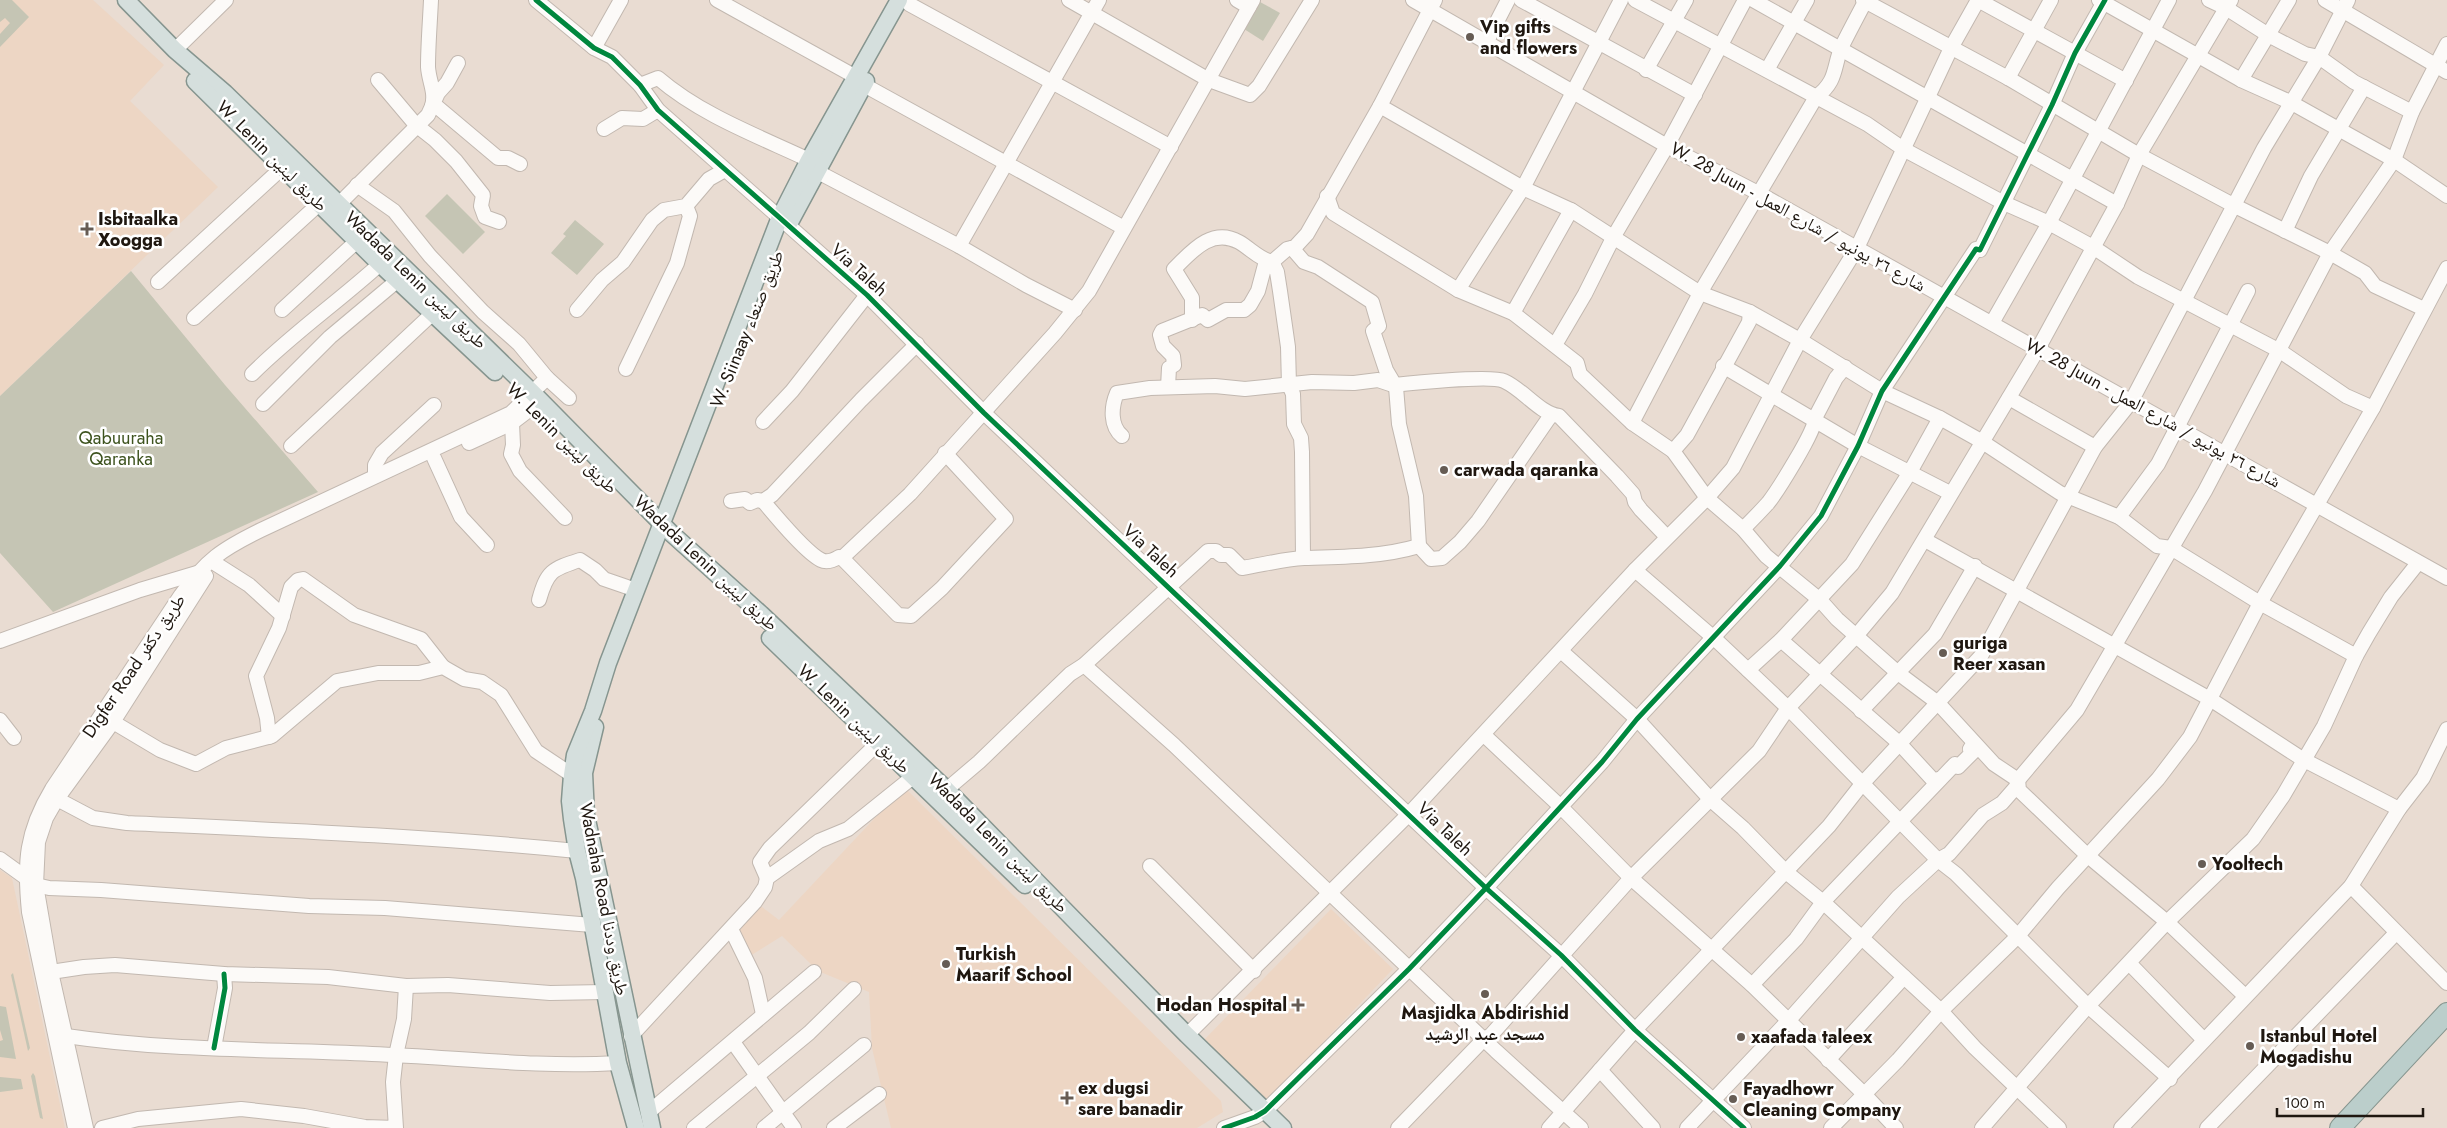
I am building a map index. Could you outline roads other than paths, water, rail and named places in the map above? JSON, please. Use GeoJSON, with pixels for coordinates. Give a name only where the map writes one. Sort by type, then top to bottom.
{"type":"FeatureCollection","features":[{"type":"Feature","properties":{"kind":"highway"},"geometry":{"type":"LineString","coordinates":[[2340,1128],[2447,1013]]}},
{"type":"Feature","properties":{"kind":"highway"},"geometry":{"type":"LineString","coordinates":[[2354,1128],[2447,1030]]}},
{"type":"Feature","properties":{"kind":"main road","name":"W. Lenin طريق لينين"},"geometry":{"type":"LineString","coordinates":[[114,0],[380,264],[533,401],[665,533]]}},
{"type":"Feature","properties":{"kind":"main road","name":"Wadada Lenin طريق لينين"},"geometry":{"type":"LineString","coordinates":[[126,0],[175,50],[225,94],[338,205],[533,401]]}},
{"type":"Feature","properties":{"kind":"main road","name":"W. Siinaay طريق صنعاء"},"geometry":{"type":"LineString","coordinates":[[665,533],[692,460],[719,397],[784,221],[906,1]]}},
{"type":"Feature","properties":{"kind":"main road","name":"Wadada Lenin طريق لينين"},"geometry":{"type":"LineString","coordinates":[[665,533],[942,793],[1187,1035],[1260,1114],[1283,1128]]}},
{"type":"Feature","properties":{"kind":"main road","name":"Wadnaha Road طريق وددنا"},"geometry":{"type":"LineString","coordinates":[[636,1128],[618,1063],[584,878],[577,851],[570,800],[572,775],[581,740],[636,590],[665,533]]}},
{"type":"Feature","properties":{"kind":"main road","name":"Wadnaha Road طريق وددنا"},"geometry":{"type":"LineString","coordinates":[[650,1120],[590,840],[584,773],[596,725],[665,533]]}},
{"type":"Feature","properties":{"kind":"main road","name":"W. Lenin طريق لينين"},"geometry":{"type":"LineString","coordinates":[[757,618],[878,743],[914,776],[942,793],[1260,1114],[1268,1128]]}},
{"type":"Feature","properties":{"kind":"street"},"geometry":{"type":"LineString","coordinates":[[175,50],[226,0]]}},
{"type":"Feature","properties":{"kind":"street"},"geometry":{"type":"LineString","coordinates":[[338,205],[428,115],[435,95],[429,79],[428,65],[431,0]]}},
{"type":"Feature","properties":{"kind":"street","name":"Via Taleh"},"geometry":{"type":"LineString","coordinates":[[536,0],[594,48],[612,57],[640,85],[658,110],[867,294],[984,413],[1486,888],[1561,955],[1635,1030],[1744,1128]]}},
{"type":"Feature","properties":{"kind":"street"},"geometry":{"type":"LineString","coordinates":[[594,48],[621,0]]}},
{"type":"Feature","properties":{"kind":"street"},"geometry":{"type":"LineString","coordinates":[[717,0],[1124,228]]}},
{"type":"Feature","properties":{"kind":"street"},"geometry":{"type":"LineString","coordinates":[[1069,0],[1096,6],[1209,80],[1250,95],[1259,86],[1312,0]]}},
{"type":"Feature","properties":{"kind":"street","name":"W. 28 Juun - شارع ٢٦ يونيو / شارع العمل"},"geometry":{"type":"LineString","coordinates":[[1413,0],[1432,5],[1573,93],[1667,146],[1760,194],[2131,402],[2225,452],[2418,564],[2447,578]]}},
{"type":"Feature","properties":{"kind":"street"},"geometry":{"type":"LineString","coordinates":[[1487,41],[1508,0]]}},
{"type":"Feature","properties":{"kind":"street"},"geometry":{"type":"LineString","coordinates":[[1521,0],[1646,70],[1695,95]]}},
{"type":"Feature","properties":{"kind":"street"},"geometry":{"type":"LineString","coordinates":[[1458,290],[1523,188],[1621,0]]}},
{"type":"Feature","properties":{"kind":"street"},"geometry":{"type":"LineString","coordinates":[[1635,0],[1867,124],[1905,150],[2004,203],[2049,223],[2093,247],[2138,277],[2280,351],[2346,396],[2373,408]]}},
{"type":"Feature","properties":{"kind":"street"},"geometry":{"type":"LineString","coordinates":[[1646,70],[1686,0]]}},
{"type":"Feature","properties":{"kind":"street"},"geometry":{"type":"LineString","coordinates":[[1555,344],[1585,294],[1614,236],[1667,146],[1746,0]]}},
{"type":"Feature","properties":{"kind":"street"},"geometry":{"type":"LineString","coordinates":[[1752,0],[1795,22],[2117,204]]}},
{"type":"Feature","properties":{"kind":"street"},"geometry":{"type":"LineString","coordinates":[[1767,70],[1807,0]]}},
{"type":"Feature","properties":{"kind":"street"},"geometry":{"type":"LineString","coordinates":[[1632,422],[1700,293],[1816,97],[1825,90],[1837,67],[1841,48],[1865,0],[2008,78],[2139,155],[2235,206],[2330,253],[2365,273],[2375,286],[2424,309]]}},
{"type":"Feature","properties":{"kind":"street"},"geometry":{"type":"LineString","coordinates":[[1187,1035],[1254,971],[1409,814],[1450,768],[1484,736],[1635,570],[1708,498],[1733,468],[1800,340],[1857,248],[1905,150],[1951,48],[1978,0],[2126,81]]}},
{"type":"Feature","properties":{"kind":"street"},"geometry":{"type":"LineString","coordinates":[[2008,78],[2051,0]]}},
{"type":"Feature","properties":{"kind":"street"},"geometry":{"type":"LineString","coordinates":[[1992,324],[2049,223],[2169,0]]}},
{"type":"Feature","properties":{"kind":"street"},"geometry":{"type":"LineString","coordinates":[[2209,0],[2229,4],[2270,36],[2305,54],[2319,57],[2354,82],[2412,112]]}},
{"type":"Feature","properties":{"kind":"street"},"geometry":{"type":"LineString","coordinates":[[2241,80],[2270,36],[2289,0]]}},
{"type":"Feature","properties":{"kind":"street"},"geometry":{"type":"LineString","coordinates":[[2326,0],[2346,5],[2441,69]]}},
{"type":"Feature","properties":{"kind":"street"},"geometry":{"type":"LineString","coordinates":[[906,1],[1171,146]]}},
{"type":"Feature","properties":{"kind":"street"},"geometry":{"type":"LineString","coordinates":[[1224,1128],[1260,1114],[1409,968],[1561,807],[1637,719],[1780,566],[1821,516],[1858,446],[1882,391],[1976,249],[1980,250],[2052,105],[2075,53],[2103,1],[2197,56],[2241,80],[2290,102],[2394,160],[2447,196]]}},
{"type":"Feature","properties":{"kind":"street"},"geometry":{"type":"LineString","coordinates":[[731,501],[745,499],[750,503],[757,500],[763,501],[790,533],[821,561],[832,561],[839,557],[842,558],[910,494],[1075,310],[1089,291],[1209,80],[1246,2]]}},
{"type":"Feature","properties":{"kind":"street"},"geometry":{"type":"LineString","coordinates":[[1398,1128],[1484,1039],[1491,1035],[1631,878],[1760,752],[1788,708],[1856,636],[1892,593],[1981,441],[2010,398],[2117,204],[2139,155],[2229,4]]}},
{"type":"Feature","properties":{"kind":"street"},"geometry":{"type":"LineString","coordinates":[[1168,387],[1169,368],[1174,365],[1173,356],[1163,346],[1160,334],[1167,328],[1202,315],[1208,320],[1226,310],[1244,310],[1250,305],[1258,291],[1269,262],[1292,248],[1307,234],[1380,106],[1432,5]]}},
{"type":"Feature","properties":{"kind":"street"},"geometry":{"type":"LineString","coordinates":[[1549,1128],[1635,1030],[1829,826],[1862,784],[1981,656],[2095,448],[2131,402],[2290,102],[2319,57],[2346,5]]}},
{"type":"Feature","properties":{"kind":"street"},"geometry":{"type":"LineString","coordinates":[[960,246],[1005,162],[1096,6]]}},
{"type":"Feature","properties":{"kind":"street"},"geometry":{"type":"LineString","coordinates":[[1687,1128],[1789,1020],[1898,897],[1938,860],[1949,854],[1983,815],[2013,792],[2018,780],[2077,710],[2225,452],[2280,351],[2330,253],[2394,160],[2412,112],[2441,69],[2447,44]]}},
{"type":"Feature","properties":{"kind":"street"},"geometry":{"type":"LineString","coordinates":[[432,106],[458,67],[458,63]]}},
{"type":"Feature","properties":{"kind":"street"},"geometry":{"type":"LineString","coordinates":[[640,85],[658,78],[669,88],[724,121],[813,166],[960,246],[1026,285],[1075,310]]}},
{"type":"Feature","properties":{"kind":"street"},"geometry":{"type":"LineString","coordinates":[[378,80],[416,125],[435,140],[456,162],[483,195],[481,206],[485,217],[499,222]]}},
{"type":"Feature","properties":{"kind":"street"},"geometry":{"type":"LineString","coordinates":[[2285,231],[2311,176],[2364,87]]}},
{"type":"Feature","properties":{"kind":"street"},"geometry":{"type":"LineString","coordinates":[[432,106],[435,105],[498,158],[508,158],[520,164]]}},
{"type":"Feature","properties":{"kind":"street"},"geometry":{"type":"LineString","coordinates":[[1380,106],[1523,188],[1571,210],[1700,293],[1750,312],[1800,340],[1882,391],[1940,418],[1981,441],[2069,497],[2119,517],[2157,546],[2171,548],[2260,603],[2356,656]]}},
{"type":"Feature","properties":{"kind":"street"},"geometry":{"type":"LineString","coordinates":[[604,129],[622,118],[643,118],[658,110]]}},
{"type":"Feature","properties":{"kind":"street"},"geometry":{"type":"LineString","coordinates":[[158,282],[283,167]]}},
{"type":"Feature","properties":{"kind":"street"},"geometry":{"type":"LineString","coordinates":[[576,310],[602,280],[623,262],[652,220],[664,210],[686,206],[710,179],[725,170]]}},
{"type":"Feature","properties":{"kind":"street"},"geometry":{"type":"LineString","coordinates":[[357,185],[394,211],[430,256],[484,312],[519,344],[547,378],[569,398]]}},
{"type":"Feature","properties":{"kind":"street"},"geometry":{"type":"LineString","coordinates":[[1327,196],[1333,213],[1458,290],[1513,313],[1555,344],[1577,364],[1580,374],[1632,422],[1674,451],[1708,498],[1743,529],[1766,556],[1820,600],[1856,636],[1898,673],[1938,703],[1994,764],[2018,780]]}},
{"type":"Feature","properties":{"kind":"street"},"geometry":{"type":"LineString","coordinates":[[194,318],[320,203]]}},
{"type":"Feature","properties":{"kind":"street"},"geometry":{"type":"LineString","coordinates":[[626,369],[677,263],[690,216],[686,206]]}},
{"type":"Feature","properties":{"kind":"street"},"geometry":{"type":"LineString","coordinates":[[1513,313],[1571,210]]}},
{"type":"Feature","properties":{"kind":"street"},"geometry":{"type":"LineString","coordinates":[[1192,320],[1192,298],[1174,269],[1208,239],[1220,236],[1238,242],[1269,262],[1277,272],[1288,347],[1289,385],[1293,394],[1294,424],[1301,438],[1302,558]]}},
{"type":"Feature","properties":{"kind":"street"},"geometry":{"type":"LineString","coordinates":[[282,310],[357,241]]}},
{"type":"Feature","properties":{"kind":"street"},"geometry":{"type":"LineString","coordinates":[[1292,248],[1304,262],[1318,267],[1372,302],[1379,326],[1374,331],[1393,384],[1396,387],[1399,424],[1415,488],[1419,546],[1431,559],[1442,558],[1460,542],[1478,521],[1551,415]]}},
{"type":"Feature","properties":{"kind":"street"},"geometry":{"type":"LineString","coordinates":[[252,374],[282,345],[347,295],[380,264]]}},
{"type":"Feature","properties":{"kind":"street"},"geometry":{"type":"LineString","coordinates":[[1831,1128],[1865,1095],[1941,1011],[2017,937],[2158,779],[2190,737],[2260,603],[2373,408],[2447,268]]}},
{"type":"Feature","properties":{"kind":"street"},"geometry":{"type":"LineString","coordinates":[[263,404],[330,337],[398,280]]}},
{"type":"Feature","properties":{"kind":"street"},"geometry":{"type":"LineString","coordinates":[[2119,517],[2158,464],[2248,292]]}},
{"type":"Feature","properties":{"kind":"street"},"geometry":{"type":"LineString","coordinates":[[763,422],[792,391],[867,294]]}},
{"type":"Feature","properties":{"kind":"street"},"geometry":{"type":"LineString","coordinates":[[1674,451],[1687,435],[1723,366],[1749,322],[1750,312]]}},
{"type":"Feature","properties":{"kind":"street"},"geometry":{"type":"LineString","coordinates":[[291,446],[433,313]]}},
{"type":"Feature","properties":{"kind":"street"},"geometry":{"type":"LineString","coordinates":[[763,501],[783,484],[861,400],[917,344]]}},
{"type":"Feature","properties":{"kind":"street"},"geometry":{"type":"LineString","coordinates":[[1723,366],[1815,418],[1858,446],[1950,493]]}},
{"type":"Feature","properties":{"kind":"street"},"geometry":{"type":"LineString","coordinates":[[1743,529],[1769,502],[1778,488],[1815,425],[1815,418],[1836,378],[1845,367]]}},
{"type":"Feature","properties":{"kind":"street"},"geometry":{"type":"LineString","coordinates":[[533,401],[547,378]]}},
{"type":"Feature","properties":{"kind":"street"},"geometry":{"type":"LineString","coordinates":[[1122,436],[1115,430],[1112,416],[1117,393],[1168,387],[1244,388],[1312,382],[1354,384],[1378,380],[1393,384],[1502,380],[1519,388],[1551,415],[1559,416],[1617,476],[1632,494],[1638,506],[1667,537]]}},
{"type":"Feature","properties":{"kind":"street"},"geometry":{"type":"LineString","coordinates":[[2010,398],[2095,448]]}},
{"type":"Feature","properties":{"kind":"street","name":"Digfer Road طريق دكفر"},"geometry":{"type":"LineString","coordinates":[[75,1128],[29,912],[31,881],[38,842],[46,818],[57,799],[113,722],[196,590],[216,564],[242,546],[512,423],[533,401]]}},
{"type":"Feature","properties":{"kind":"street","name":"Digfer Road طريق دكفر"},"geometry":{"type":"LineString","coordinates":[[86,1128],[31,881],[27,852],[40,810],[197,573],[213,556],[230,545],[533,401]]}},
{"type":"Feature","properties":{"kind":"street"},"geometry":{"type":"LineString","coordinates":[[375,476],[375,466],[382,453],[434,405]]}},
{"type":"Feature","properties":{"kind":"street"},"geometry":{"type":"LineString","coordinates":[[1748,670],[1781,640],[1852,564],[1910,472],[1940,418]]}},
{"type":"Feature","properties":{"kind":"street"},"geometry":{"type":"LineString","coordinates":[[512,423],[513,445],[511,454],[520,470],[565,518]]}},
{"type":"Feature","properties":{"kind":"street"},"geometry":{"type":"LineString","coordinates":[[842,558],[898,615],[911,616],[942,588],[1006,519],[1001,511],[945,454]]}},
{"type":"Feature","properties":{"kind":"street"},"geometry":{"type":"LineString","coordinates":[[434,458],[461,517],[487,544]]}},
{"type":"Feature","properties":{"kind":"street"},"geometry":{"type":"LineString","coordinates":[[1924,540],[1975,566],[2113,647],[2210,699],[2304,760],[2399,809]]}},
{"type":"Feature","properties":{"kind":"street"},"geometry":{"type":"LineString","coordinates":[[942,793],[979,762],[1070,674],[1084,665],[1208,551],[1216,551],[1222,556],[1229,555],[1242,568],[1302,558],[1353,557],[1400,551],[1419,546]]}},
{"type":"Feature","properties":{"kind":"street"},"geometry":{"type":"LineString","coordinates":[[539,600],[544,582],[554,568],[580,560],[604,579],[636,590]]}},
{"type":"Feature","properties":{"kind":"street"},"geometry":{"type":"LineString","coordinates":[[216,564],[249,586],[283,616]]}},
{"type":"Feature","properties":{"kind":"street"},"geometry":{"type":"LineString","coordinates":[[1982,1128],[2088,1006],[2130,964],[2167,922],[2254,839],[2324,726],[2356,656],[2391,597],[2418,564]]}},
{"type":"Feature","properties":{"kind":"street"},"geometry":{"type":"LineString","coordinates":[[1861,710],[1935,634],[1975,566]]}},
{"type":"Feature","properties":{"kind":"street"},"geometry":{"type":"LineString","coordinates":[[1635,570],[1714,638],[1788,708],[1900,823],[1938,860],[1956,874],[2088,1006],[2170,1079]]}},
{"type":"Feature","properties":{"kind":"street"},"geometry":{"type":"LineString","coordinates":[[0,641],[140,590],[197,573]]}},
{"type":"Feature","properties":{"kind":"street"},"geometry":{"type":"LineString","coordinates":[[269,737],[267,718],[256,676],[283,616],[291,587],[298,580],[303,579],[354,615],[421,639],[443,667],[464,679],[482,682],[501,695],[536,751],[572,775]]}},
{"type":"Feature","properties":{"kind":"street"},"geometry":{"type":"LineString","coordinates":[[1781,640],[1899,743],[1933,780],[1940,779]]}},
{"type":"Feature","properties":{"kind":"street"},"geometry":{"type":"LineString","coordinates":[[1561,651],[1637,719],[1711,800],[1743,828],[1786,872],[1823,902],[1904,976],[1941,1011],[1974,1048],[2059,1128]]}},
{"type":"Feature","properties":{"kind":"street"},"geometry":{"type":"LineString","coordinates":[[1084,665],[1174,745],[1484,1039],[1581,1128]]}},
{"type":"Feature","properties":{"kind":"street"},"geometry":{"type":"LineString","coordinates":[[113,722],[160,750],[196,764],[226,748],[269,737],[313,704],[325,690],[337,681],[378,674],[419,673],[443,667]]}},
{"type":"Feature","properties":{"kind":"street"},"geometry":{"type":"LineString","coordinates":[[0,720],[14,738]]}},
{"type":"Feature","properties":{"kind":"street"},"geometry":{"type":"LineString","coordinates":[[2121,1128],[2170,1079],[2245,996],[2351,886],[2399,809],[2423,778],[2447,729]]}},
{"type":"Feature","properties":{"kind":"street"},"geometry":{"type":"LineString","coordinates":[[1484,736],[1561,807],[1631,878],[1789,1020],[1896,1128]]}},
{"type":"Feature","properties":{"kind":"street"},"geometry":{"type":"LineString","coordinates":[[631,1036],[755,902],[765,886],[767,878],[760,862],[770,848],[878,743]]}},
{"type":"Feature","properties":{"kind":"street"},"geometry":{"type":"LineString","coordinates":[[1752,985],[1796,939],[1823,902],[1955,764],[1958,767],[1973,752],[1970,749],[1974,743]]}},
{"type":"Feature","properties":{"kind":"street"},"geometry":{"type":"LineString","coordinates":[[767,878],[819,841],[848,829],[914,776]]}},
{"type":"Feature","properties":{"kind":"street"},"geometry":{"type":"LineString","coordinates":[[2018,780],[2019,790],[2088,856],[2167,922],[2245,996]]}},
{"type":"Feature","properties":{"kind":"street"},"geometry":{"type":"LineString","coordinates":[[57,799],[93,818],[126,824],[354,834],[398,838],[442,838],[577,851]]}},
{"type":"Feature","properties":{"kind":"street"},"geometry":{"type":"LineString","coordinates":[[0,860],[31,881],[49,888],[101,890],[310,906],[385,908],[592,924]]}},
{"type":"Feature","properties":{"kind":"street"},"geometry":{"type":"LineString","coordinates":[[1150,866],[1254,971]]}},
{"type":"Feature","properties":{"kind":"street"},"geometry":{"type":"LineString","coordinates":[[2351,886],[2396,934],[2447,982]]}},
{"type":"Feature","properties":{"kind":"street"},"geometry":{"type":"LineString","coordinates":[[731,929],[754,978],[763,1014]]}},
{"type":"Feature","properties":{"kind":"street"},"geometry":{"type":"LineString","coordinates":[[2207,1128],[2396,934]]}},
{"type":"Feature","properties":{"kind":"street"},"geometry":{"type":"LineString","coordinates":[[2130,964],[2204,1040]]}},
{"type":"Feature","properties":{"kind":"street"},"geometry":{"type":"LineString","coordinates":[[51,972],[115,965],[224,974],[328,978],[406,986],[448,985],[550,993],[605,992]]}},
{"type":"Feature","properties":{"kind":"street"},"geometry":{"type":"LineString","coordinates":[[650,1120],[763,1014],[814,972]]}},
{"type":"Feature","properties":{"kind":"street"},"geometry":{"type":"LineString","coordinates":[[214,1048],[225,988],[224,974]]}},
{"type":"Feature","properties":{"kind":"street"},"geometry":{"type":"LineString","coordinates":[[1828,1060],[1904,976]]}},
{"type":"Feature","properties":{"kind":"street"},"geometry":{"type":"LineString","coordinates":[[396,1128],[393,1082],[396,1055],[404,1019],[406,986]]}},
{"type":"Feature","properties":{"kind":"street"},"geometry":{"type":"LineString","coordinates":[[694,1128],[809,1033],[854,989]]}},
{"type":"Feature","properties":{"kind":"street"},"geometry":{"type":"LineString","coordinates":[[66,1036],[128,1043],[396,1055],[455,1060],[618,1063]]}},
{"type":"Feature","properties":{"kind":"street"},"geometry":{"type":"LineString","coordinates":[[732,1042],[784,1111],[794,1128]]}},
{"type":"Feature","properties":{"kind":"street"},"geometry":{"type":"LineString","coordinates":[[764,1128],[864,1045]]}},
{"type":"Feature","properties":{"kind":"street"},"geometry":{"type":"LineString","coordinates":[[1600,1070],[1653,1128]]}},
{"type":"Feature","properties":{"kind":"street"},"geometry":{"type":"LineString","coordinates":[[834,1128],[848,1123],[879,1094]]}},
{"type":"Feature","properties":{"kind":"street"},"geometry":{"type":"LineString","coordinates":[[102,1128],[138,1119],[241,1109],[304,1116],[365,1127],[400,1128]]}},
{"type":"Feature","properties":{"kind":"place","name":"Vip gifts and flowers"},"geometry":{"type":"Point","coordinates":[1470,37]}},
{"type":"Feature","properties":{"kind":"place","name":"Isbitaalka Xoogga"},"geometry":{"type":"Point","coordinates":[87,229]}},
{"type":"Feature","properties":{"kind":"place","name":"carwada qaranka"},"geometry":{"type":"Point","coordinates":[1444,470]}},
{"type":"Feature","properties":{"kind":"place","name":"guriga Reer xasan"},"geometry":{"type":"Point","coordinates":[1943,653]}},
{"type":"Feature","properties":{"kind":"place","name":"Yooltech"},"geometry":{"type":"Point","coordinates":[2202,864]}},
{"type":"Feature","properties":{"kind":"place","name":"Turkish Maarif School"},"geometry":{"type":"Point","coordinates":[946,964]}},
{"type":"Feature","properties":{"kind":"place","name":"Masjidka Abdirishid مسجد عبد الرشيد"},"geometry":{"type":"Point","coordinates":[1485,994]}},
{"type":"Feature","properties":{"kind":"place","name":"Hodan Hospital"},"geometry":{"type":"Point","coordinates":[1298,1005]}},
{"type":"Feature","properties":{"kind":"place","name":"xaafada taleex"},"geometry":{"type":"Point","coordinates":[1741,1037]}},
{"type":"Feature","properties":{"kind":"place","name":"Istanbul Hotel Mogadishu"},"geometry":{"type":"Point","coordinates":[2250,1046]}},
{"type":"Feature","properties":{"kind":"place","name":"ex dugsi sare banadir"},"geometry":{"type":"Point","coordinates":[1067,1098]}},
{"type":"Feature","properties":{"kind":"place","name":"Fayadhowr Cleaning Company"},"geometry":{"type":"Point","coordinates":[1733,1099]}},
{"type":"Feature","properties":{"kind":"park label","name":"Qabuuraha Qaranka"},"geometry":{"type":"Point","coordinates":[121,448]}}]}
